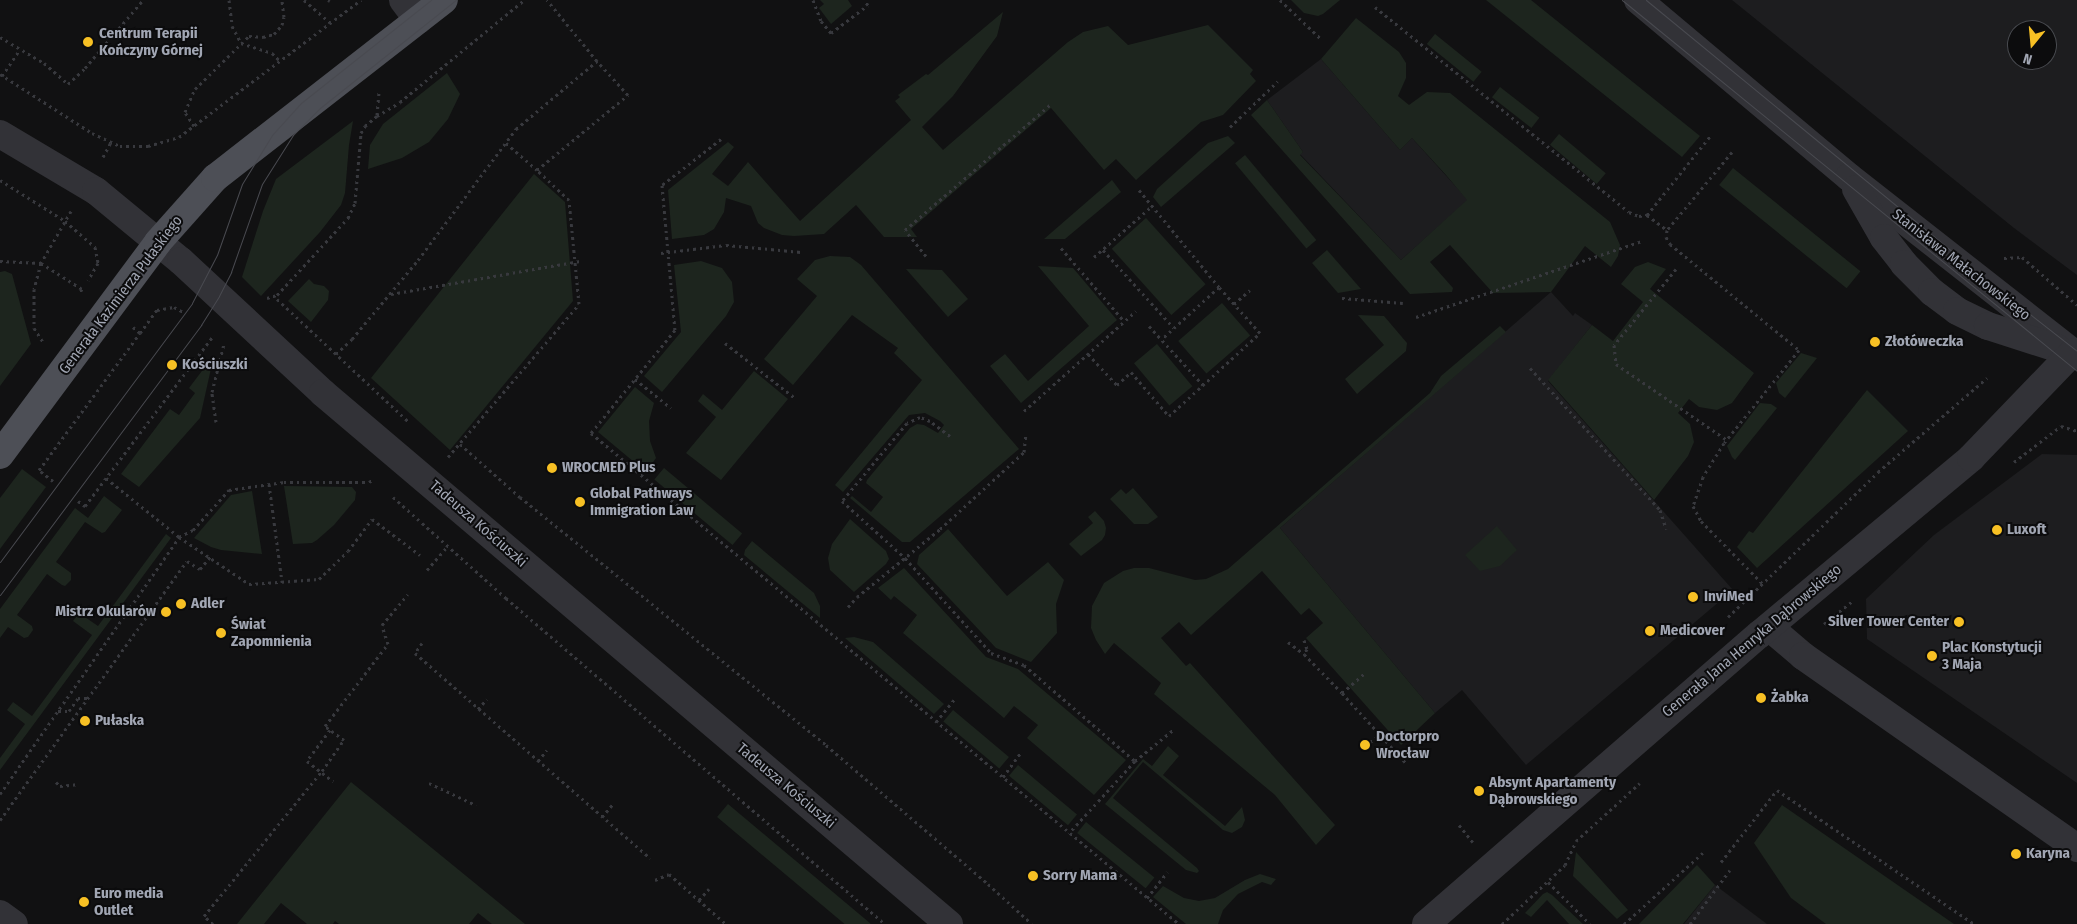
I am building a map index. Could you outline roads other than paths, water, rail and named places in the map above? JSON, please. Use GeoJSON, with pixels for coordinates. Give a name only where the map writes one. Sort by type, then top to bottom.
{"type":"FeatureCollection","features":[{"type":"Feature","properties":{"kind":"main road","name":"Generała Kazimierza Pułaskiego"},"geometry":{"type":"LineString","coordinates":[[0,455],[158,242],[216,178],[411,10],[444,0]]}},
{"type":"Feature","properties":{"kind":"street","name":"Stanisława Małachowskiego"},"geometry":{"type":"LineString","coordinates":[[1638,0],[1849,177],[2075,355]]}},
{"type":"Feature","properties":{"kind":"street","name":"Tadeusza Kościuszki"},"geometry":{"type":"LineString","coordinates":[[0,134],[96,191],[181,261],[323,393],[949,924]]}},
{"type":"Feature","properties":{"kind":"street","name":"Stanisława Małachowskiego"},"geometry":{"type":"LineString","coordinates":[[1849,177],[1884,238],[1904,264],[1932,292],[1957,311],[1988,326],[2075,355]]}},
{"type":"Feature","properties":{"kind":"street","name":"Generała Jana Henryka Dąbrowskiego"},"geometry":{"type":"LineString","coordinates":[[1426,924],[1769,627],[1971,458],[2075,355]]}},
{"type":"Feature","properties":{"kind":"street"},"geometry":{"type":"LineString","coordinates":[[1769,627],[1804,656],[2077,848]]}},
{"type":"Feature","properties":{"kind":"street"},"geometry":{"type":"LineString","coordinates":[[0,914],[14,924]]}},
{"type":"Feature","properties":{"kind":"tram line"},"geometry":{"type":"LineString","coordinates":[[0,562],[192,303],[217,255],[242,184],[272,135],[301,103],[431,0]]}},
{"type":"Feature","properties":{"kind":"tram line"},"geometry":{"type":"LineString","coordinates":[[0,595],[201,325],[231,272],[262,184],[293,135],[320,108],[456,0]]}},
{"type":"Feature","properties":{"kind":"tram line"},"geometry":{"type":"LineString","coordinates":[[1622,0],[2077,371]]}},
{"type":"Feature","properties":{"kind":"tram line"},"geometry":{"type":"LineString","coordinates":[[1646,0],[1989,282],[2077,351]]}},
{"type":"Feature","properties":{"kind":"place","name":"Centrum Terapii Kończyny Górnej"},"geometry":{"type":"Point","coordinates":[88,42]}},
{"type":"Feature","properties":{"kind":"place","name":"Złotóweczka"},"geometry":{"type":"Point","coordinates":[1875,342]}},
{"type":"Feature","properties":{"kind":"place","name":"Kościuszki"},"geometry":{"type":"Point","coordinates":[172,365]}},
{"type":"Feature","properties":{"kind":"place","name":"WROCMED Plus"},"geometry":{"type":"Point","coordinates":[552,468]}},
{"type":"Feature","properties":{"kind":"place","name":"Global Pathways Immigration Law"},"geometry":{"type":"Point","coordinates":[580,502]}},
{"type":"Feature","properties":{"kind":"place","name":"Luxoft"},"geometry":{"type":"Point","coordinates":[1997,530]}},
{"type":"Feature","properties":{"kind":"place","name":"InviMed"},"geometry":{"type":"Point","coordinates":[1693,597]}},
{"type":"Feature","properties":{"kind":"place","name":"Adler"},"geometry":{"type":"Point","coordinates":[181,604]}},
{"type":"Feature","properties":{"kind":"place","name":"Mistrz Okularów"},"geometry":{"type":"Point","coordinates":[166,612]}},
{"type":"Feature","properties":{"kind":"place","name":"Silver Tower Center"},"geometry":{"type":"Point","coordinates":[1959,622]}},
{"type":"Feature","properties":{"kind":"place","name":"Medicover"},"geometry":{"type":"Point","coordinates":[1650,631]}},
{"type":"Feature","properties":{"kind":"place","name":"Świat Zapomnienia"},"geometry":{"type":"Point","coordinates":[221,633]}},
{"type":"Feature","properties":{"kind":"place","name":"Plac Konstytucji 3 Maja"},"geometry":{"type":"Point","coordinates":[1932,656]}},
{"type":"Feature","properties":{"kind":"place","name":"Żabka"},"geometry":{"type":"Point","coordinates":[1761,698]}},
{"type":"Feature","properties":{"kind":"place","name":"Pułaska"},"geometry":{"type":"Point","coordinates":[85,721]}},
{"type":"Feature","properties":{"kind":"place","name":"Doctorpro Wrocław"},"geometry":{"type":"Point","coordinates":[1365,745]}},
{"type":"Feature","properties":{"kind":"place","name":"Absynt Apartamenty Dąbrowskiego"},"geometry":{"type":"Point","coordinates":[1479,791]}},
{"type":"Feature","properties":{"kind":"place","name":"Karyna"},"geometry":{"type":"Point","coordinates":[2016,854]}},
{"type":"Feature","properties":{"kind":"place","name":"Sorry Mama"},"geometry":{"type":"Point","coordinates":[1033,876]}},
{"type":"Feature","properties":{"kind":"place","name":"Euro media Outlet"},"geometry":{"type":"Point","coordinates":[84,902]}}]}
